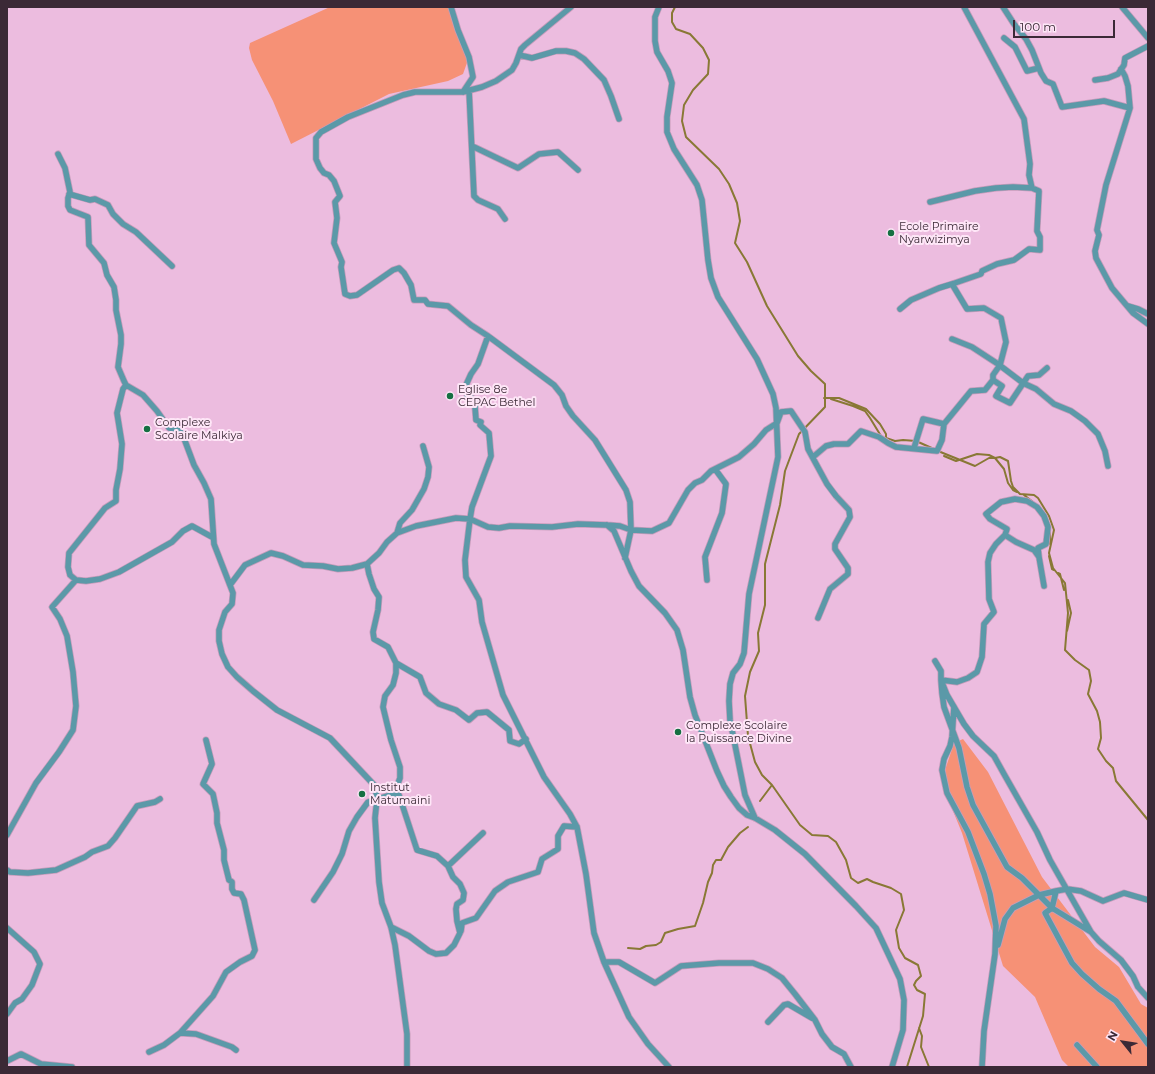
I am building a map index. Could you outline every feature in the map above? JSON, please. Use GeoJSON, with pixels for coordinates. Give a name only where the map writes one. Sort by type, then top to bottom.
{"type":"FeatureCollection","features":[{"type":"Feature","properties":{"kind":"street"},"geometry":{"type":"LineString","coordinates":[[451,7],[458,30],[469,56],[473,78],[466,91],[472,146],[474,196],[482,202],[498,208],[505,219]]}},
{"type":"Feature","properties":{"kind":"street"},"geometry":{"type":"LineString","coordinates":[[571,7],[521,49],[516,63],[512,70],[508,73],[482,87],[466,91],[415,92],[396,97],[348,117],[321,132],[316,138],[316,160],[324,173],[329,175],[334,180],[340,196],[335,202],[337,218],[334,243],[342,262],[341,267],[345,294],[350,296],[356,294],[393,270],[399,268],[404,273],[411,285],[414,300],[425,300],[428,304],[448,306],[471,325],[545,377],[554,385],[562,395],[566,406],[573,416],[595,440],[626,490],[630,502],[631,530],[625,558]]}},
{"type":"Feature","properties":{"kind":"street"},"geometry":{"type":"LineString","coordinates":[[658,7],[655,18],[655,41],[657,52],[668,71],[672,83],[667,117],[667,132],[674,149],[697,185],[702,200],[708,260],[711,278],[718,297],[763,370],[773,394],[776,408],[778,457],[748,594],[744,653],[740,664],[733,673],[730,684],[729,701],[730,720],[745,795],[755,818]]}},
{"type":"Feature","properties":{"kind":"street"},"geometry":{"type":"LineString","coordinates":[[964,7],[1024,119],[1032,188]]}},
{"type":"Feature","properties":{"kind":"street"},"geometry":{"type":"LineString","coordinates":[[1003,7],[1026,39],[1046,81],[1053,84],[1062,106],[1104,101],[1130,108]]}},
{"type":"Feature","properties":{"kind":"street"},"geometry":{"type":"LineString","coordinates":[[1122,7],[1148,38]]}},
{"type":"Feature","properties":{"kind":"street"},"geometry":{"type":"LineString","coordinates":[[1004,38],[1015,47],[1027,72],[1039,68]]}},
{"type":"Feature","properties":{"kind":"street"},"geometry":{"type":"LineString","coordinates":[[1095,80],[1108,78],[1118,74],[1124,65],[1125,58],[1148,46]]}},
{"type":"Feature","properties":{"kind":"street"},"geometry":{"type":"LineString","coordinates":[[519,55],[532,58],[556,51],[575,53],[584,59],[604,80],[619,119]]}},
{"type":"Feature","properties":{"kind":"street"},"geometry":{"type":"LineString","coordinates":[[1121,69],[1128,86],[1130,108],[1106,185],[1097,230],[1099,235],[1095,251],[1096,258],[1108,282],[1133,313],[1148,324]]}},
{"type":"Feature","properties":{"kind":"street"},"geometry":{"type":"LineString","coordinates":[[472,146],[518,168],[539,154],[558,152],[578,170]]}},
{"type":"Feature","properties":{"kind":"street"},"geometry":{"type":"LineString","coordinates":[[58,154],[65,168],[70,192],[68,206],[70,210],[88,217],[89,245],[104,263],[107,276],[114,287],[116,310],[121,335],[118,367],[126,385],[143,395],[169,428],[176,429],[182,433],[211,499],[212,536],[221,564],[233,593],[232,604],[223,616],[219,630],[219,641],[222,654],[228,667],[237,677],[277,710],[330,738],[375,786],[378,799],[375,818],[378,882],[382,903],[391,927],[396,952],[407,1034],[407,1067]]}},
{"type":"Feature","properties":{"kind":"street"},"geometry":{"type":"LineString","coordinates":[[900,309],[911,300],[939,288],[981,274],[982,271],[997,264],[1014,260],[1029,249],[1040,250],[1040,237],[1037,231],[1039,191],[1032,188],[996,188],[975,191],[930,202]]}},
{"type":"Feature","properties":{"kind":"street"},"geometry":{"type":"LineString","coordinates":[[69,194],[90,200],[95,199],[108,205],[113,214],[123,224],[136,232],[172,266]]}},
{"type":"Feature","properties":{"kind":"street"},"geometry":{"type":"LineString","coordinates":[[813,457],[826,446],[834,444],[848,444],[861,431],[879,437],[896,447],[937,451],[942,440],[944,424],[971,391],[985,390],[993,380],[993,375],[1000,365],[1006,342],[1001,318],[984,308],[967,310],[952,284]]}},
{"type":"Feature","properties":{"kind":"street"},"geometry":{"type":"LineString","coordinates":[[1127,306],[1148,314]]}},
{"type":"Feature","properties":{"kind":"street"},"geometry":{"type":"LineString","coordinates":[[488,336],[478,364],[466,385],[467,395],[477,401],[475,407],[476,420],[480,422],[480,425],[489,433],[491,456],[472,507],[465,560],[466,577],[479,600],[482,622],[503,695],[544,777],[577,826],[585,866],[594,933],[604,962],[629,1017],[648,1044],[669,1067]]}},
{"type":"Feature","properties":{"kind":"street"},"geometry":{"type":"LineString","coordinates":[[952,339],[972,347],[1000,365],[1023,383],[1036,389],[1054,404],[1072,411],[1085,421],[1098,434],[1105,451],[1108,466]]}},
{"type":"Feature","properties":{"kind":"street"},"geometry":{"type":"LineString","coordinates":[[993,380],[1002,386],[996,396],[1010,403],[1028,376],[1039,375],[1047,368]]}},
{"type":"Feature","properties":{"kind":"street"},"geometry":{"type":"LineString","coordinates":[[126,385],[123,389],[117,413],[122,444],[116,501],[105,508],[69,553],[68,566],[70,575],[76,580],[86,581],[100,579],[119,572],[172,542],[183,531],[192,526],[201,532],[212,536]]}},
{"type":"Feature","properties":{"kind":"street"},"geometry":{"type":"LineString","coordinates":[[230,585],[245,565],[271,553],[283,556],[303,565],[323,566],[338,569],[352,568],[367,564],[397,533],[416,526],[456,518],[470,519],[488,527],[499,528],[510,526],[552,527],[578,524],[620,526],[631,530],[652,531],[669,523],[688,490],[695,483],[702,480],[715,469],[739,457],[754,444],[766,430],[777,423],[781,412],[791,411],[804,432],[808,449],[827,484],[849,510],[850,518],[835,544],[835,549],[848,568],[848,574],[830,589],[818,618]]}},
{"type":"Feature","properties":{"kind":"street"},"geometry":{"type":"LineString","coordinates":[[914,448],[923,419],[944,424]]}},
{"type":"Feature","properties":{"kind":"street"},"geometry":{"type":"LineString","coordinates":[[397,533],[400,523],[412,510],[424,489],[428,477],[429,467],[423,446]]}},
{"type":"Feature","properties":{"kind":"street"},"geometry":{"type":"LineString","coordinates":[[707,580],[705,557],[722,513],[726,484],[715,469]]}},
{"type":"Feature","properties":{"kind":"street"},"geometry":{"type":"LineString","coordinates":[[941,680],[957,682],[968,678],[977,672],[982,657],[984,624],[994,612],[989,599],[988,562],[990,553],[1005,535],[1007,529],[990,519],[986,514],[1001,502],[1015,499],[1027,501],[1038,506],[1044,516],[1048,528],[1046,544],[1038,548],[1044,586]]}},
{"type":"Feature","properties":{"kind":"street"},"geometry":{"type":"LineString","coordinates":[[607,525],[614,531],[639,586],[665,613],[677,630],[683,650],[690,697],[695,715],[724,786],[747,815],[775,830],[804,854],[876,928],[900,979],[904,1000],[903,1030],[892,1067]]}},
{"type":"Feature","properties":{"kind":"street"},"geometry":{"type":"LineString","coordinates":[[1005,535],[1034,550],[1039,557]]}},
{"type":"Feature","properties":{"kind":"street"},"geometry":{"type":"LineString","coordinates":[[367,564],[374,589],[379,597],[378,610],[373,632],[374,639],[388,647],[396,663],[396,673],[393,685],[385,696],[383,707],[391,740],[397,754],[400,767],[400,778],[393,794]]}},
{"type":"Feature","properties":{"kind":"street"},"geometry":{"type":"LineString","coordinates":[[7,835],[36,783],[73,730],[76,706],[73,672],[67,636],[60,619],[52,607],[76,580]]}},
{"type":"Feature","properties":{"kind":"street"},"geometry":{"type":"LineString","coordinates":[[935,661],[941,671],[944,707],[959,748],[967,787],[973,805],[1007,867],[1022,878],[1052,908],[1091,932]]}},
{"type":"Feature","properties":{"kind":"street"},"geometry":{"type":"LineString","coordinates":[[396,663],[420,677],[426,694],[439,704],[456,710],[469,720],[476,713],[487,712],[509,730],[510,741],[519,744],[526,739]]}},
{"type":"Feature","properties":{"kind":"street"},"geometry":{"type":"LineString","coordinates":[[941,680],[947,695],[969,730],[994,756],[1091,932],[1121,960],[1133,976],[1138,987],[1148,998]]}},
{"type":"Feature","properties":{"kind":"street"},"geometry":{"type":"LineString","coordinates":[[954,707],[950,746],[944,760],[942,770],[947,793],[968,832],[984,874],[990,894],[996,926],[995,954],[984,1031],[982,1067]]}},
{"type":"Feature","properties":{"kind":"street"},"geometry":{"type":"LineString","coordinates":[[149,1052],[164,1045],[180,1033],[214,996],[226,972],[252,956],[255,950],[244,900],[241,894],[234,893],[232,889],[232,882],[229,880],[224,860],[224,850],[217,823],[217,813],[213,794],[203,784],[212,764],[206,740]]}},
{"type":"Feature","properties":{"kind":"street"},"geometry":{"type":"LineString","coordinates":[[314,900],[333,872],[342,854],[349,831],[368,802],[393,794],[399,795],[417,850],[437,856],[448,866],[453,877],[460,884],[464,893],[462,900],[457,904],[456,909],[460,933]]}},
{"type":"Feature","properties":{"kind":"street"},"geometry":{"type":"LineString","coordinates":[[7,870],[10,872],[28,873],[56,870],[85,857],[92,852],[108,846],[137,806],[155,802],[160,799]]}},
{"type":"Feature","properties":{"kind":"street"},"geometry":{"type":"LineString","coordinates":[[391,927],[410,936],[429,951],[436,954],[446,953],[454,945],[460,933],[462,923],[476,918],[495,891],[508,882],[538,872],[542,859],[558,849],[558,836],[564,826],[577,826]]}},
{"type":"Feature","properties":{"kind":"street"},"geometry":{"type":"LineString","coordinates":[[448,866],[483,834]]}},
{"type":"Feature","properties":{"kind":"street"},"geometry":{"type":"LineString","coordinates":[[995,954],[1005,918],[1013,908],[1038,895],[1067,890],[1081,891],[1104,901],[1124,893],[1148,900]]}},
{"type":"Feature","properties":{"kind":"street"},"geometry":{"type":"LineString","coordinates":[[1056,891],[1052,908],[1045,913],[1072,963],[1099,989],[1116,1001],[1148,1044]]}},
{"type":"Feature","properties":{"kind":"street"},"geometry":{"type":"LineString","coordinates":[[7,928],[34,952],[40,964],[32,985],[22,999],[16,1003],[7,1014]]}},
{"type":"Feature","properties":{"kind":"street"},"geometry":{"type":"LineString","coordinates":[[604,962],[619,962],[655,983],[682,966],[719,963],[753,964],[768,968],[782,978],[815,1020],[822,1034],[832,1047],[844,1054],[850,1067]]}},
{"type":"Feature","properties":{"kind":"street"},"geometry":{"type":"LineString","coordinates":[[768,1022],[784,1005],[788,1004],[815,1020]]}},
{"type":"Feature","properties":{"kind":"street"},"geometry":{"type":"LineString","coordinates":[[180,1033],[196,1034],[232,1047],[236,1050]]}},
{"type":"Feature","properties":{"kind":"street"},"geometry":{"type":"LineString","coordinates":[[1077,1045],[1098,1067]]}},
{"type":"Feature","properties":{"kind":"street"},"geometry":{"type":"LineString","coordinates":[[7,1061],[21,1054],[41,1064],[72,1067]]}},
{"type":"Feature","properties":{"kind":"shaded area"},"geometry":{"type":"Polygon","coordinates":[[[330,7],[450,7],[468,60],[463,74],[448,81],[389,94],[291,144],[273,101],[252,60],[249,48],[250,43],[330,7]]]}},
{"type":"Feature","properties":{"kind":"shaded area"},"geometry":{"type":"Polygon","coordinates":[[[963,739],[988,772],[1042,877],[1095,947],[1119,967],[1141,1004],[1148,1008],[1148,1067],[1069,1067],[1062,1060],[1035,997],[1003,966],[962,833],[949,801],[945,770],[954,743],[963,739]]]}},
{"type":"Feature","properties":{"kind":"waterway"},"geometry":{"type":"LineString","coordinates":[[675,7],[672,13],[672,22],[676,29],[690,34],[703,48],[709,60],[708,74],[693,90],[684,105],[682,121],[686,137],[719,169],[729,184],[737,203],[740,221],[735,243],[747,262],[767,306],[798,356],[825,384],[825,407],[799,434],[785,471],[780,505],[765,564],[765,605],[758,633],[759,651],[750,672],[745,696],[748,736],[755,762],[762,775],[772,785],[800,825],[812,835],[828,836],[836,842],[846,860],[851,878],[858,883],[867,879],[891,888],[901,894],[904,910],[896,930],[899,948],[905,958],[918,965],[921,976],[914,985],[917,990],[925,994],[923,1016],[907,1067]]}},
{"type":"Feature","properties":{"kind":"waterway"},"geometry":{"type":"LineString","coordinates":[[824,398],[839,398],[866,409],[880,424],[886,434],[886,438],[895,441],[916,441],[934,449]]}},
{"type":"Feature","properties":{"kind":"waterway"},"geometry":{"type":"LineString","coordinates":[[831,399],[865,411],[881,436]]}},
{"type":"Feature","properties":{"kind":"waterway"},"geometry":{"type":"LineString","coordinates":[[938,451],[975,466],[989,458],[1000,457],[1008,461],[1013,487],[1020,494],[1034,495],[1038,498],[1049,516],[1054,530],[1049,553],[1053,568],[1065,583],[1068,613],[1065,650],[1075,660],[1089,670],[1091,681],[1088,694],[1097,711],[1100,722],[1101,738],[1098,749],[1113,768],[1116,781],[1148,820]]}},
{"type":"Feature","properties":{"kind":"waterway"},"geometry":{"type":"LineString","coordinates":[[944,456],[956,461],[977,454],[989,455],[995,458],[1004,469],[1008,483],[1013,490],[1017,492]]}},
{"type":"Feature","properties":{"kind":"waterway"},"geometry":{"type":"LineString","coordinates":[[1024,495],[1033,502]]}},
{"type":"Feature","properties":{"kind":"waterway"},"geometry":{"type":"LineString","coordinates":[[1050,532],[1050,544]]}},
{"type":"Feature","properties":{"kind":"waterway"},"geometry":{"type":"LineString","coordinates":[[1049,556],[1052,569],[1054,570]]}},
{"type":"Feature","properties":{"kind":"waterway"},"geometry":{"type":"LineString","coordinates":[[1058,573],[1060,574],[1064,590]]}},
{"type":"Feature","properties":{"kind":"waterway"},"geometry":{"type":"LineString","coordinates":[[1067,631],[1071,613],[1068,600]]}},
{"type":"Feature","properties":{"kind":"waterway"},"geometry":{"type":"LineString","coordinates":[[760,801],[772,785]]}},
{"type":"Feature","properties":{"kind":"waterway"},"geometry":{"type":"LineString","coordinates":[[628,948],[640,949],[646,946],[656,945],[661,942],[665,933],[695,926],[712,873],[713,865],[716,860],[721,860],[728,847],[740,833],[748,827]]}},
{"type":"Feature","properties":{"kind":"waterway"},"geometry":{"type":"LineString","coordinates":[[919,1028],[922,1036],[921,1047],[929,1067]]}},
{"type":"Feature","properties":{"kind":"place","name":"Ecole Primaire Nyarwizimya"},"geometry":{"type":"Point","coordinates":[891,233]}},
{"type":"Feature","properties":{"kind":"place","name":"Eglise 8e CEPAC Bethel"},"geometry":{"type":"Point","coordinates":[450,396]}},
{"type":"Feature","properties":{"kind":"place","name":"Complexe Scolaire Malkiya"},"geometry":{"type":"Point","coordinates":[147,429]}},
{"type":"Feature","properties":{"kind":"place","name":"Complexe Scolaire la Puissance Divine"},"geometry":{"type":"Point","coordinates":[678,732]}},
{"type":"Feature","properties":{"kind":"place","name":"Institut Matumaini"},"geometry":{"type":"Point","coordinates":[362,794]}}]}
